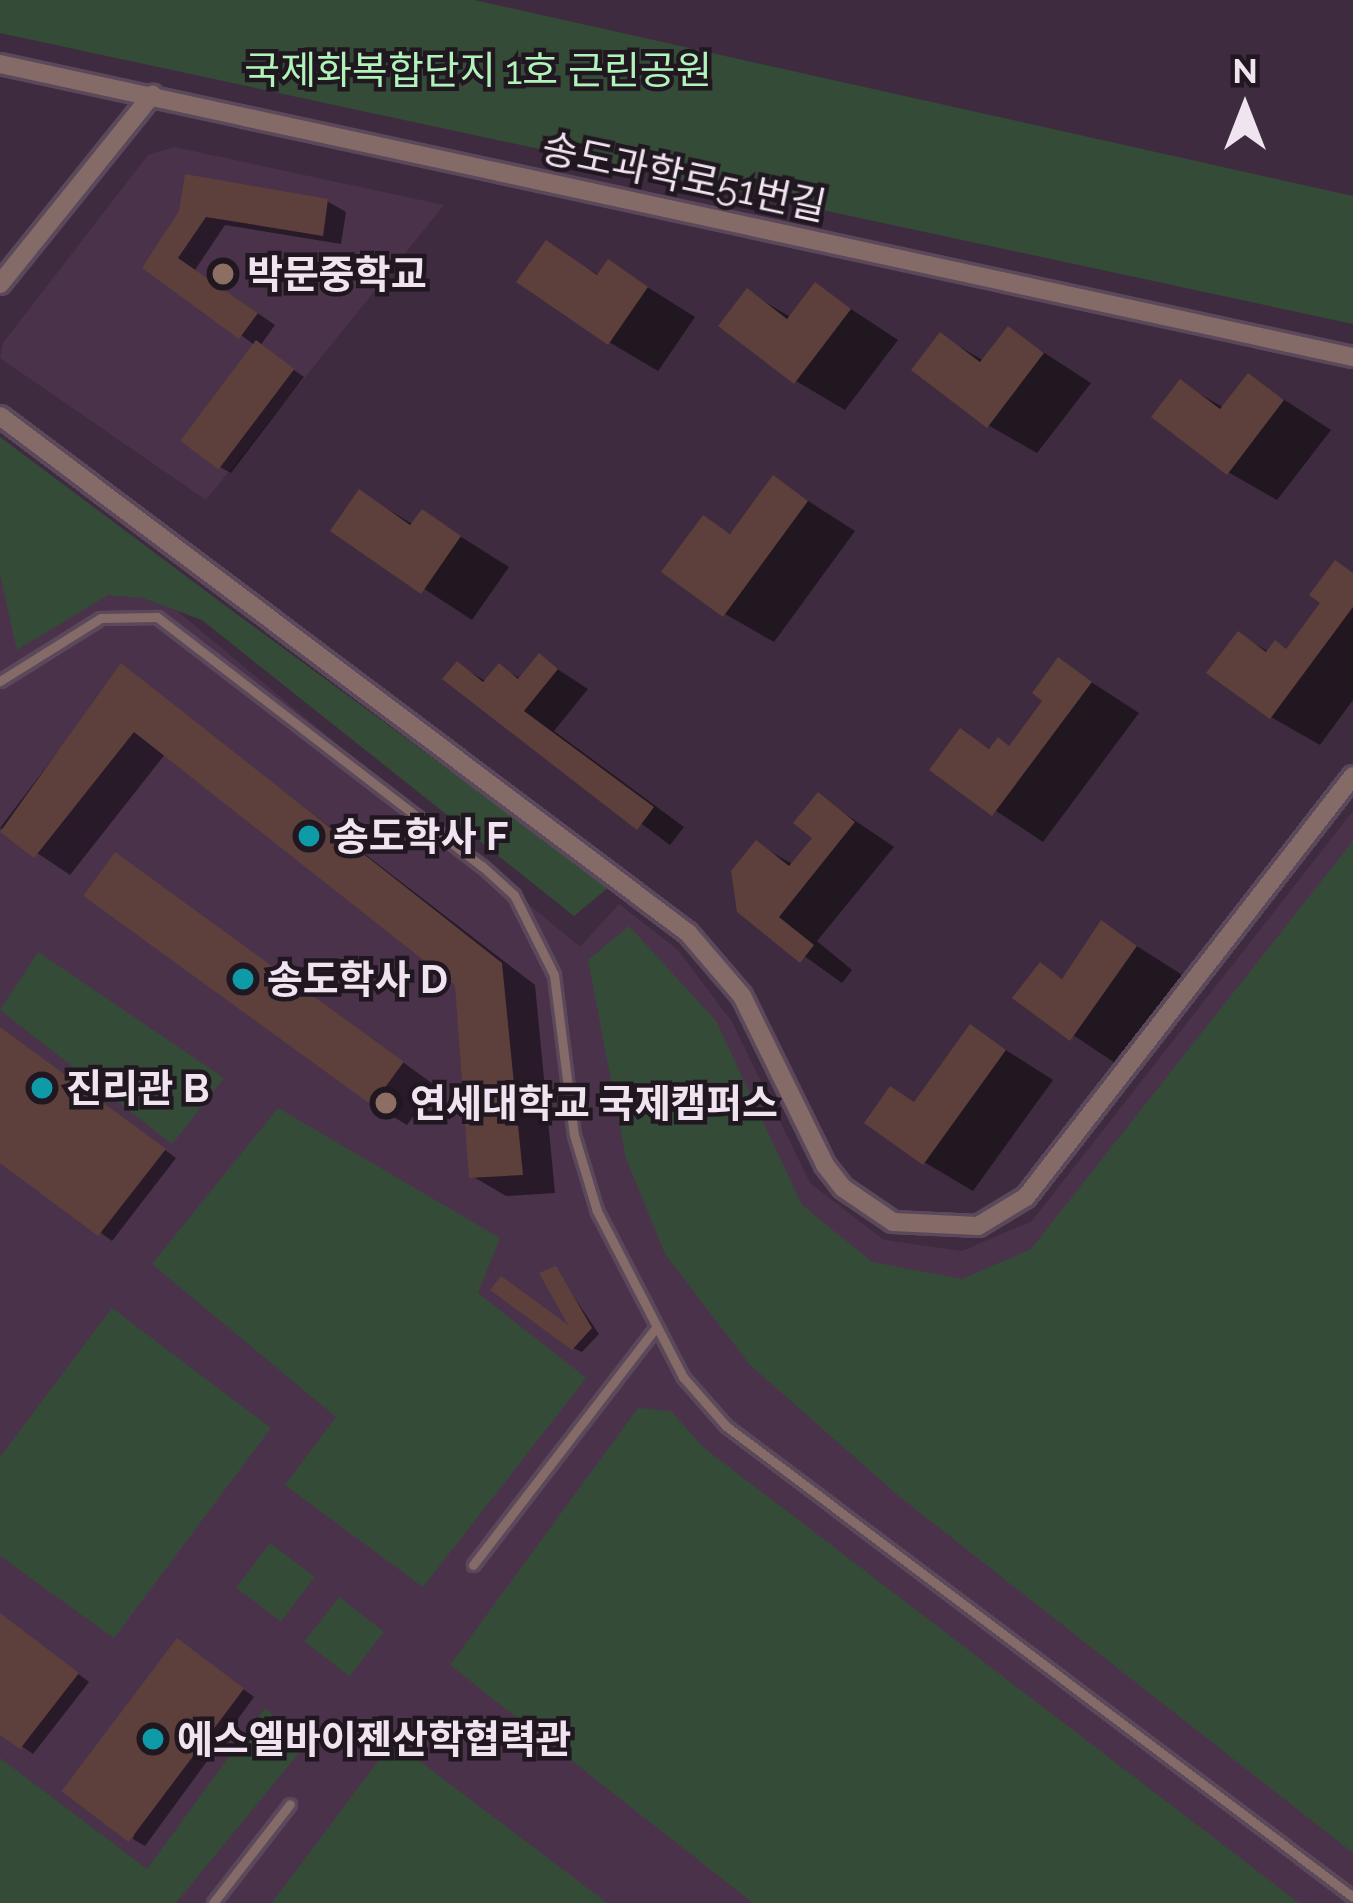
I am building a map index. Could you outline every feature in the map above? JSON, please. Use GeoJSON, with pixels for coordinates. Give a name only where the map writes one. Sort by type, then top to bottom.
{"type":"FeatureCollection","features":[{"type":"Feature","properties":{"kind":"street","name":"송도과학로51번길"},"geometry":{"type":"LineString","coordinates":[[0,64],[1353,357]]}},
{"type":"Feature","properties":{"kind":"street"},"geometry":{"type":"LineString","coordinates":[[0,284],[152,95]]}},
{"type":"Feature","properties":{"kind":"street"},"geometry":{"type":"LineString","coordinates":[[0,416],[688,933],[742,996],[825,1165],[843,1188],[893,1222],[978,1226],[1026,1197],[1353,776]]}},
{"type":"Feature","properties":{"kind":"lane"},"geometry":{"type":"LineString","coordinates":[[0,681],[101,618],[157,617],[514,895],[554,976],[574,1135],[597,1210],[654,1330],[727,1426],[1353,1897]]}},
{"type":"Feature","properties":{"kind":"lane"},"geometry":{"type":"LineString","coordinates":[[473,1564],[654,1330]]}},
{"type":"Feature","properties":{"kind":"lane"},"geometry":{"type":"LineString","coordinates":[[213,1903],[290,1804]]}},
{"type":"Feature","properties":{"kind":"shaded area","name":"박문중학교"},"geometry":{"type":"Polygon","coordinates":[[[174,147],[444,205],[206,500],[0,358],[3,343],[148,155],[174,147]]]}},
{"type":"Feature","properties":{"kind":"shaded area","name":"연세대학교 국제캠퍼스"},"geometry":{"type":"Polygon","coordinates":[[[0,463],[580,947],[619,904],[678,950],[732,1022],[810,1183],[884,1240],[962,1251],[1032,1221],[1353,811],[1353,1903],[0,1903],[0,463]]]}},
{"type":"Feature","properties":{"kind":"green space","name":"국제화복합단지 1호 근린공원"},"geometry":{"type":"Polygon","coordinates":[[[0,0],[474,0],[1353,196],[1353,324],[0,33],[0,0]]]}},
{"type":"Feature","properties":{"kind":"green space"},"geometry":{"type":"Polygon","coordinates":[[[0,437],[609,887],[574,916],[202,620],[143,598],[108,595],[17,650],[0,574],[0,437]]]}},
{"type":"Feature","properties":{"kind":"green space"},"geometry":{"type":"Polygon","coordinates":[[[1353,841],[1353,1853],[900,1497],[750,1365],[665,1254],[626,1158],[588,960],[629,926],[716,1021],[802,1205],[872,1262],[962,1279],[1031,1249],[1353,841]]]}},
{"type":"Feature","properties":{"kind":"green space"},"geometry":{"type":"Polygon","coordinates":[[[38,952],[224,1078],[172,1144],[0,1010],[38,952]]]}},
{"type":"Feature","properties":{"kind":"green space"},"geometry":{"type":"Polygon","coordinates":[[[278,1108],[500,1238],[478,1293],[586,1378],[423,1587],[285,1485],[336,1417],[152,1264],[278,1108]]]}},
{"type":"Feature","properties":{"kind":"green space"},"geometry":{"type":"Polygon","coordinates":[[[112,1308],[271,1428],[114,1638],[0,1556],[0,1457],[112,1308]]]}},
{"type":"Feature","properties":{"kind":"green space"},"geometry":{"type":"Polygon","coordinates":[[[638,1408],[671,1411],[703,1447],[1299,1903],[753,1903],[450,1665],[638,1408]]]}},
{"type":"Feature","properties":{"kind":"green space"},"geometry":{"type":"Polygon","coordinates":[[[270,1543],[315,1577],[281,1621],[236,1588],[270,1543]]]}},
{"type":"Feature","properties":{"kind":"green space"},"geometry":{"type":"Polygon","coordinates":[[[339,1597],[384,1632],[349,1676],[305,1641],[339,1597]]]}},
{"type":"Feature","properties":{"kind":"green space"},"geometry":{"type":"Polygon","coordinates":[[[265,1708],[307,1743],[176,1903],[0,1903],[0,1758],[147,1869],[265,1708]]]}},
{"type":"Feature","properties":{"kind":"green space"},"geometry":{"type":"Polygon","coordinates":[[[393,1741],[607,1903],[272,1903],[393,1741]]]}},
{"type":"Feature","properties":{"kind":"building"},"geometry":{"type":"Polygon","coordinates":[[[185,174],[328,199],[323,236],[206,217],[178,258],[258,313],[239,339],[142,268],[179,211],[185,174]]]}},
{"type":"Feature","properties":{"kind":"building"},"geometry":{"type":"Polygon","coordinates":[[[546,240],[597,275],[608,259],[648,287],[608,345],[516,282],[546,240]]]}},
{"type":"Feature","properties":{"kind":"building"},"geometry":{"type":"Polygon","coordinates":[[[815,282],[851,309],[794,384],[718,326],[747,288],[787,319],[815,282]]]}},
{"type":"Feature","properties":{"kind":"building"},"geometry":{"type":"Polygon","coordinates":[[[1008,326],[1044,353],[987,428],[911,370],[940,332],[980,362],[1008,326]]]}},
{"type":"Feature","properties":{"kind":"building"},"geometry":{"type":"Polygon","coordinates":[[[256,340],[294,369],[219,470],[180,441],[256,340]]]}},
{"type":"Feature","properties":{"kind":"building"},"geometry":{"type":"Polygon","coordinates":[[[1248,373],[1284,400],[1227,475],[1151,417],[1180,379],[1220,409],[1248,373]]]}},
{"type":"Feature","properties":{"kind":"building"},"geometry":{"type":"Polygon","coordinates":[[[773,475],[808,501],[723,617],[661,572],[703,515],[730,534],[773,475]]]}},
{"type":"Feature","properties":{"kind":"building"},"geometry":{"type":"Polygon","coordinates":[[[359,489],[410,525],[422,509],[461,536],[421,594],[330,531],[359,489]]]}},
{"type":"Feature","properties":{"kind":"building"},"geometry":{"type":"Polygon","coordinates":[[[1335,560],[1353,573],[1353,607],[1270,719],[1206,673],[1238,631],[1266,652],[1275,640],[1286,649],[1320,603],[1309,595],[1335,560]]]}},
{"type":"Feature","properties":{"kind":"building"},"geometry":{"type":"Polygon","coordinates":[[[539,653],[558,669],[524,711],[654,807],[637,830],[442,679],[457,661],[483,682],[499,663],[518,679],[539,653]]]}},
{"type":"Feature","properties":{"kind":"building"},"geometry":{"type":"Polygon","coordinates":[[[1058,657],[1092,682],[992,816],[929,770],[960,728],[989,749],[998,737],[1009,746],[1042,701],[1032,693],[1058,657]]]}},
{"type":"Feature","properties":{"kind":"building"},"geometry":{"type":"Polygon","coordinates":[[[121,663],[502,963],[523,1175],[469,1178],[455,985],[134,732],[34,858],[0,832],[121,663]]]}},
{"type":"Feature","properties":{"kind":"building"},"geometry":{"type":"Polygon","coordinates":[[[818,792],[855,822],[779,917],[814,945],[800,963],[737,912],[731,871],[756,840],[789,866],[812,838],[793,823],[818,792]]]}},
{"type":"Feature","properties":{"kind":"building","name":"송도학사 D"},"geometry":{"type":"Polygon","coordinates":[[[115,852],[404,1062],[372,1106],[83,896],[115,852]]]}},
{"type":"Feature","properties":{"kind":"building"},"geometry":{"type":"Polygon","coordinates":[[[1101,920],[1137,946],[1070,1041],[1012,998],[1040,962],[1062,979],[1101,920]]]}},
{"type":"Feature","properties":{"kind":"building"},"geometry":{"type":"Polygon","coordinates":[[[970,1024],[1006,1050],[923,1165],[864,1123],[890,1086],[914,1102],[970,1024]]]}},
{"type":"Feature","properties":{"kind":"building","name":"진리관 B"},"geometry":{"type":"Polygon","coordinates":[[[0,1027],[166,1149],[98,1236],[0,1163],[0,1027]]]}},
{"type":"Feature","properties":{"kind":"building"},"geometry":{"type":"Polygon","coordinates":[[[556,1266],[592,1328],[572,1350],[490,1290],[501,1276],[568,1325],[539,1273],[556,1266]]]}},
{"type":"Feature","properties":{"kind":"building"},"geometry":{"type":"Polygon","coordinates":[[[0,1613],[79,1673],[20,1749],[0,1735],[0,1613]]]}},
{"type":"Feature","properties":{"kind":"building","name":"에스엘바이젠산학협력관"},"geometry":{"type":"Polygon","coordinates":[[[177,1638],[244,1689],[129,1842],[61,1791],[177,1638]]]}},
{"type":"Feature","properties":{"kind":"place","name":"박문중학교"},"geometry":{"type":"Point","coordinates":[223,274]}},
{"type":"Feature","properties":{"kind":"place","name":"송도학사 F"},"geometry":{"type":"Point","coordinates":[309,836]}},
{"type":"Feature","properties":{"kind":"place","name":"송도학사 D"},"geometry":{"type":"Point","coordinates":[243,979]}},
{"type":"Feature","properties":{"kind":"place","name":"진리관 B"},"geometry":{"type":"Point","coordinates":[42,1088]}},
{"type":"Feature","properties":{"kind":"place","name":"연세대학교 국제캠퍼스"},"geometry":{"type":"Point","coordinates":[386,1103]}},
{"type":"Feature","properties":{"kind":"place","name":"에스엘바이젠산학협력관"},"geometry":{"type":"Point","coordinates":[153,1739]}}]}
